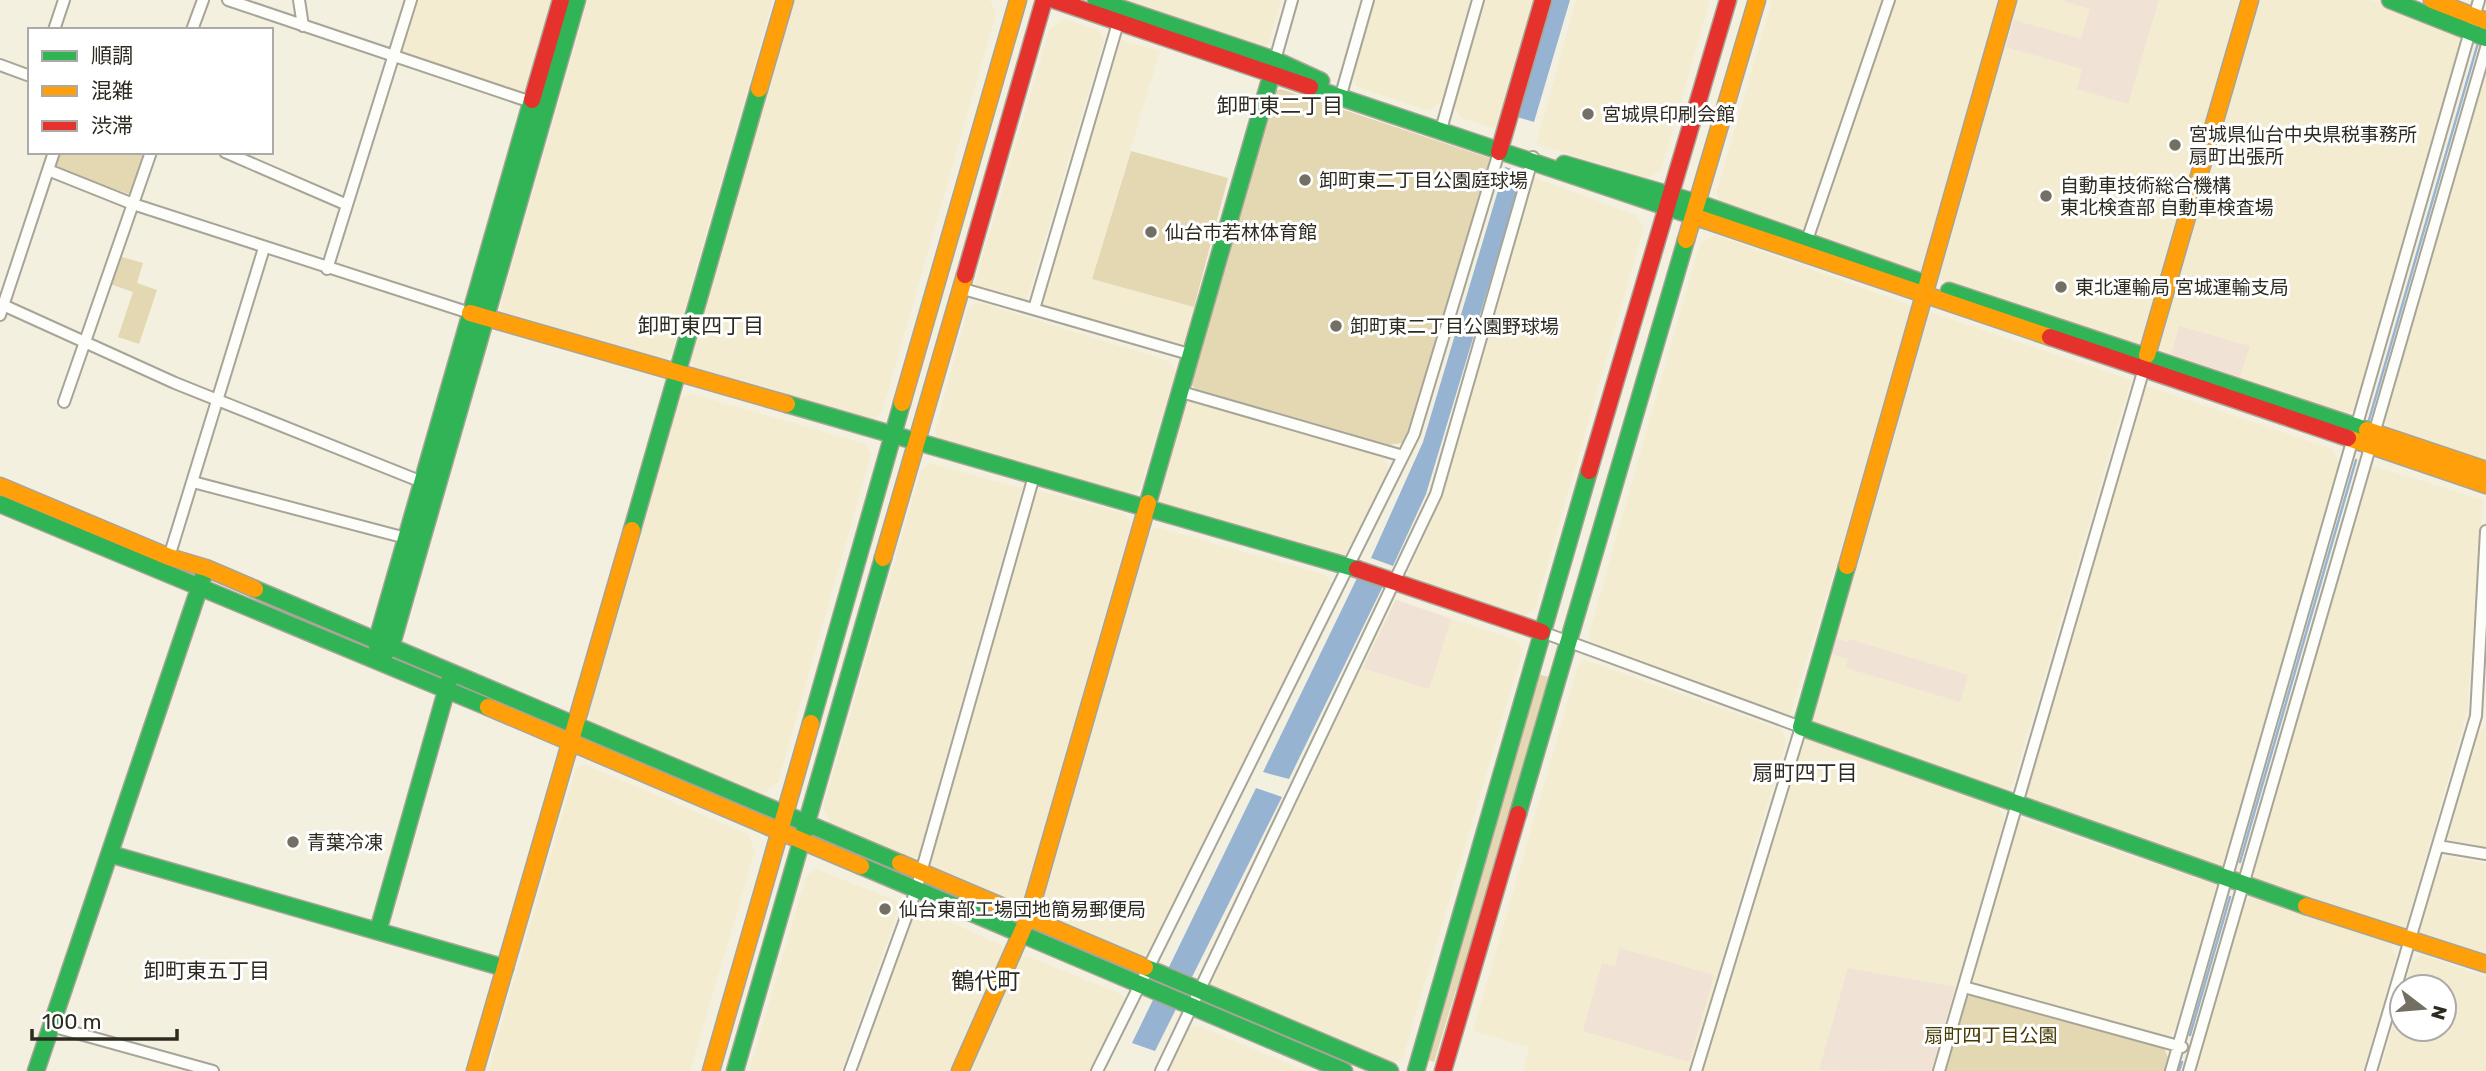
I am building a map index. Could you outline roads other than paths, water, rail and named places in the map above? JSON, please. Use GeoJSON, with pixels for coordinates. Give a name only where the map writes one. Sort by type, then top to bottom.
{"type":"FeatureCollection","features":[{"type":"Feature","properties":{"kind":"street"},"geometry":{"type":"LineString","coordinates":[[55,28],[64,0]]}},
{"type":"Feature","properties":{"kind":"street"},"geometry":{"type":"LineString","coordinates":[[193,28],[203,0]]}},
{"type":"Feature","properties":{"kind":"street"},"geometry":{"type":"LineString","coordinates":[[228,0],[531,102]]}},
{"type":"Feature","properties":{"kind":"street"},"geometry":{"type":"LineString","coordinates":[[299,0],[303,26]]}},
{"type":"Feature","properties":{"kind":"street"},"geometry":{"type":"LineString","coordinates":[[327,269],[345,204],[395,57],[411,0]]}},
{"type":"Feature","properties":{"kind":"street"},"geometry":{"type":"LineString","coordinates":[[378,660],[478,315],[531,102],[561,0]]}},
{"type":"Feature","properties":{"kind":"street"},"geometry":{"type":"LineString","coordinates":[[384,643],[406,538],[422,482],[478,315],[577,0]]}},
{"type":"Feature","properties":{"kind":"street"},"geometry":{"type":"LineString","coordinates":[[475,1071],[785,0]]}},
{"type":"Feature","properties":{"kind":"street"},"geometry":{"type":"LineString","coordinates":[[711,1071],[1018,0]]}},
{"type":"Feature","properties":{"kind":"street"},"geometry":{"type":"LineString","coordinates":[[735,1071],[1044,0]]}},
{"type":"Feature","properties":{"kind":"street"},"geometry":{"type":"LineString","coordinates":[[1054,0],[1118,23],[1273,67],[1500,148]]}},
{"type":"Feature","properties":{"kind":"street"},"geometry":{"type":"LineString","coordinates":[[1096,0],[1273,67],[1532,159],[1697,211],[2356,434],[2486,470]]}},
{"type":"Feature","properties":{"kind":"street"},"geometry":{"type":"LineString","coordinates":[[960,1071],[1028,918],[1292,0]]}},
{"type":"Feature","properties":{"kind":"street"},"geometry":{"type":"LineString","coordinates":[[1342,91],[1368,0]]}},
{"type":"Feature","properties":{"kind":"street"},"geometry":{"type":"LineString","coordinates":[[1442,126],[1478,0]]}},
{"type":"Feature","properties":{"kind":"street"},"geometry":{"type":"LineString","coordinates":[[1097,1071],[1140,985],[1152,971],[1414,434],[1543,0]]}},
{"type":"Feature","properties":{"kind":"street"},"geometry":{"type":"LineString","coordinates":[[1416,1071],[1728,0]]}},
{"type":"Feature","properties":{"kind":"street"},"geometry":{"type":"LineString","coordinates":[[1443,1071],[1757,0]]}},
{"type":"Feature","properties":{"kind":"street"},"geometry":{"type":"LineString","coordinates":[[1804,248],[1889,0]]}},
{"type":"Feature","properties":{"kind":"street"},"geometry":{"type":"LineString","coordinates":[[1696,1071],[1801,727],[2008,0]]}},
{"type":"Feature","properties":{"kind":"street"},"geometry":{"type":"LineString","coordinates":[[1939,1071],[2250,0]]}},
{"type":"Feature","properties":{"kind":"street"},"geometry":{"type":"LineString","coordinates":[[2390,0],[2479,27]]}},
{"type":"Feature","properties":{"kind":"street"},"geometry":{"type":"LineString","coordinates":[[2432,0],[2479,27]]}},
{"type":"Feature","properties":{"kind":"street"},"geometry":{"type":"LineString","coordinates":[[2189,1071],[2234,882],[2356,434],[2479,27],[2479,0]]}},
{"type":"Feature","properties":{"kind":"street"},"geometry":{"type":"LineString","coordinates":[[1034,309],[1118,23]]}},
{"type":"Feature","properties":{"kind":"street"},"geometry":{"type":"LineString","coordinates":[[2171,1071],[2234,882],[2372,439],[2486,48]]}},
{"type":"Feature","properties":{"kind":"street"},"geometry":{"type":"LineString","coordinates":[[0,65],[28,75]]}},
{"type":"Feature","properties":{"kind":"street"},"geometry":{"type":"LineString","coordinates":[[53,154],[2,310],[422,482]]}},
{"type":"Feature","properties":{"kind":"street"},"geometry":{"type":"LineString","coordinates":[[64,402],[150,154]]}},
{"type":"Feature","properties":{"kind":"street"},"geometry":{"type":"LineString","coordinates":[[230,154],[345,204]]}},
{"type":"Feature","properties":{"kind":"street"},"geometry":{"type":"LineString","coordinates":[[1161,1071],[1436,494],[1532,159]]}},
{"type":"Feature","properties":{"kind":"street"},"geometry":{"type":"LineString","coordinates":[[48,170],[133,204],[327,269],[478,315],[1348,566],[1570,641],[2234,882],[2411,937],[2486,964]]}},
{"type":"Feature","properties":{"kind":"street"},"geometry":{"type":"LineString","coordinates":[[169,557],[264,248]]}},
{"type":"Feature","properties":{"kind":"street"},"geometry":{"type":"LineString","coordinates":[[960,288],[1189,354]]}},
{"type":"Feature","properties":{"kind":"street"},"geometry":{"type":"LineString","coordinates":[[1178,391],[1403,456]]}},
{"type":"Feature","properties":{"kind":"street"},"geometry":{"type":"LineString","coordinates":[[2372,439],[2486,485]]}},
{"type":"Feature","properties":{"kind":"street"},"geometry":{"type":"LineString","coordinates":[[850,1071],[916,890],[1034,476]]}},
{"type":"Feature","properties":{"kind":"street"},"geometry":{"type":"LineString","coordinates":[[194,482],[406,538]]}},
{"type":"Feature","properties":{"kind":"street"},"geometry":{"type":"LineString","coordinates":[[2,500],[206,568],[1390,1071]]}},
{"type":"Feature","properties":{"kind":"street"},"geometry":{"type":"LineString","coordinates":[[2,500],[162,573],[201,585],[1343,1071]]}},
{"type":"Feature","properties":{"kind":"street"},"geometry":{"type":"LineString","coordinates":[[2371,1071],[2438,846],[2481,717],[2486,531]]}},
{"type":"Feature","properties":{"kind":"street"},"geometry":{"type":"LineString","coordinates":[[36,1071],[206,568]]}},
{"type":"Feature","properties":{"kind":"street"},"geometry":{"type":"LineString","coordinates":[[378,931],[452,672]]}},
{"type":"Feature","properties":{"kind":"street"},"geometry":{"type":"LineString","coordinates":[[2438,846],[2486,854]]}},
{"type":"Feature","properties":{"kind":"street"},"geometry":{"type":"LineString","coordinates":[[110,854],[505,968]]}},
{"type":"Feature","properties":{"kind":"street"},"geometry":{"type":"LineString","coordinates":[[1964,987],[2195,1051]]}},
{"type":"Feature","properties":{"kind":"street"},"geometry":{"type":"LineString","coordinates":[[51,1026],[214,1071]]}},
{"type":"Feature","properties":{"kind":"water"},"geometry":{"type":"Polygon","coordinates":[[[1552,0],[1570,0],[1534,122],[1517,117],[1552,0]]]}},
{"type":"Feature","properties":{"kind":"water"},"geometry":{"type":"Polygon","coordinates":[[[1505,167],[1523,172],[1426,494],[1393,566],[1371,558],[1423,442],[1505,167]]]}},
{"type":"Feature","properties":{"kind":"water"},"geometry":{"type":"Polygon","coordinates":[[[1357,578],[1383,586],[1289,779],[1263,772],[1357,578]]]}},
{"type":"Feature","properties":{"kind":"water"},"geometry":{"type":"Polygon","coordinates":[[[1256,788],[1282,797],[1155,1051],[1132,1043],[1256,788]]]}},
{"type":"Feature","properties":{"kind":"waterway"},"geometry":{"type":"LineString","coordinates":[[2369,420],[2478,43]]}},
{"type":"Feature","properties":{"kind":"waterway"},"geometry":{"type":"LineString","coordinates":[[2240,862],[2356,460]]}},
{"type":"Feature","properties":{"kind":"waterway"},"geometry":{"type":"LineString","coordinates":[[2190,1035],[2230,897]]}},
{"type":"Feature","properties":{"kind":"waterway"},"geometry":{"type":"LineString","coordinates":[[2179,1071],[2182,1062]]}},
{"type":"Feature","properties":{"kind":"place","name":"宮城県印刷会館"},"geometry":{"type":"Point","coordinates":[1588,114]}},
{"type":"Feature","properties":{"kind":"place","name":"宮城県仙台中央県税事務所 扇町出張所"},"geometry":{"type":"Point","coordinates":[2175,145]}},
{"type":"Feature","properties":{"kind":"place","name":"卸町東二丁目公園庭球場"},"geometry":{"type":"Point","coordinates":[1305,180]}},
{"type":"Feature","properties":{"kind":"place","name":"自動車技術総合機構 東北検査部 自動車検査場"},"geometry":{"type":"Point","coordinates":[2046,196]}},
{"type":"Feature","properties":{"kind":"place","name":"仙台市若林体育館"},"geometry":{"type":"Point","coordinates":[1151,232]}},
{"type":"Feature","properties":{"kind":"place","name":"東北運輸局 宮城運輸支局"},"geometry":{"type":"Point","coordinates":[2061,287]}},
{"type":"Feature","properties":{"kind":"place","name":"卸町東二丁目公園野球場"},"geometry":{"type":"Point","coordinates":[1336,326]}},
{"type":"Feature","properties":{"kind":"place","name":"青葉冷凍"},"geometry":{"type":"Point","coordinates":[293,842]}},
{"type":"Feature","properties":{"kind":"place","name":"仙台東部工場団地簡易郵便局"},"geometry":{"type":"Point","coordinates":[885,909]}},
{"type":"Feature","properties":{"kind":"district","name":"卸町東二丁目"},"geometry":{"type":"Point","coordinates":[1280,106]}},
{"type":"Feature","properties":{"kind":"district","name":"卸町東四丁目"},"geometry":{"type":"Point","coordinates":[701,326]}},
{"type":"Feature","properties":{"kind":"district","name":"扇町四丁目"},"geometry":{"type":"Point","coordinates":[1805,773]}},
{"type":"Feature","properties":{"kind":"district","name":"卸町東五丁目"},"geometry":{"type":"Point","coordinates":[207,971]}},
{"type":"Feature","properties":{"kind":"district","name":"鶴代町"},"geometry":{"type":"Point","coordinates":[986,981]}},
{"type":"Feature","properties":{"kind":"park label","name":"扇町四丁目公園"},"geometry":{"type":"Point","coordinates":[1991,1035]}}]}
